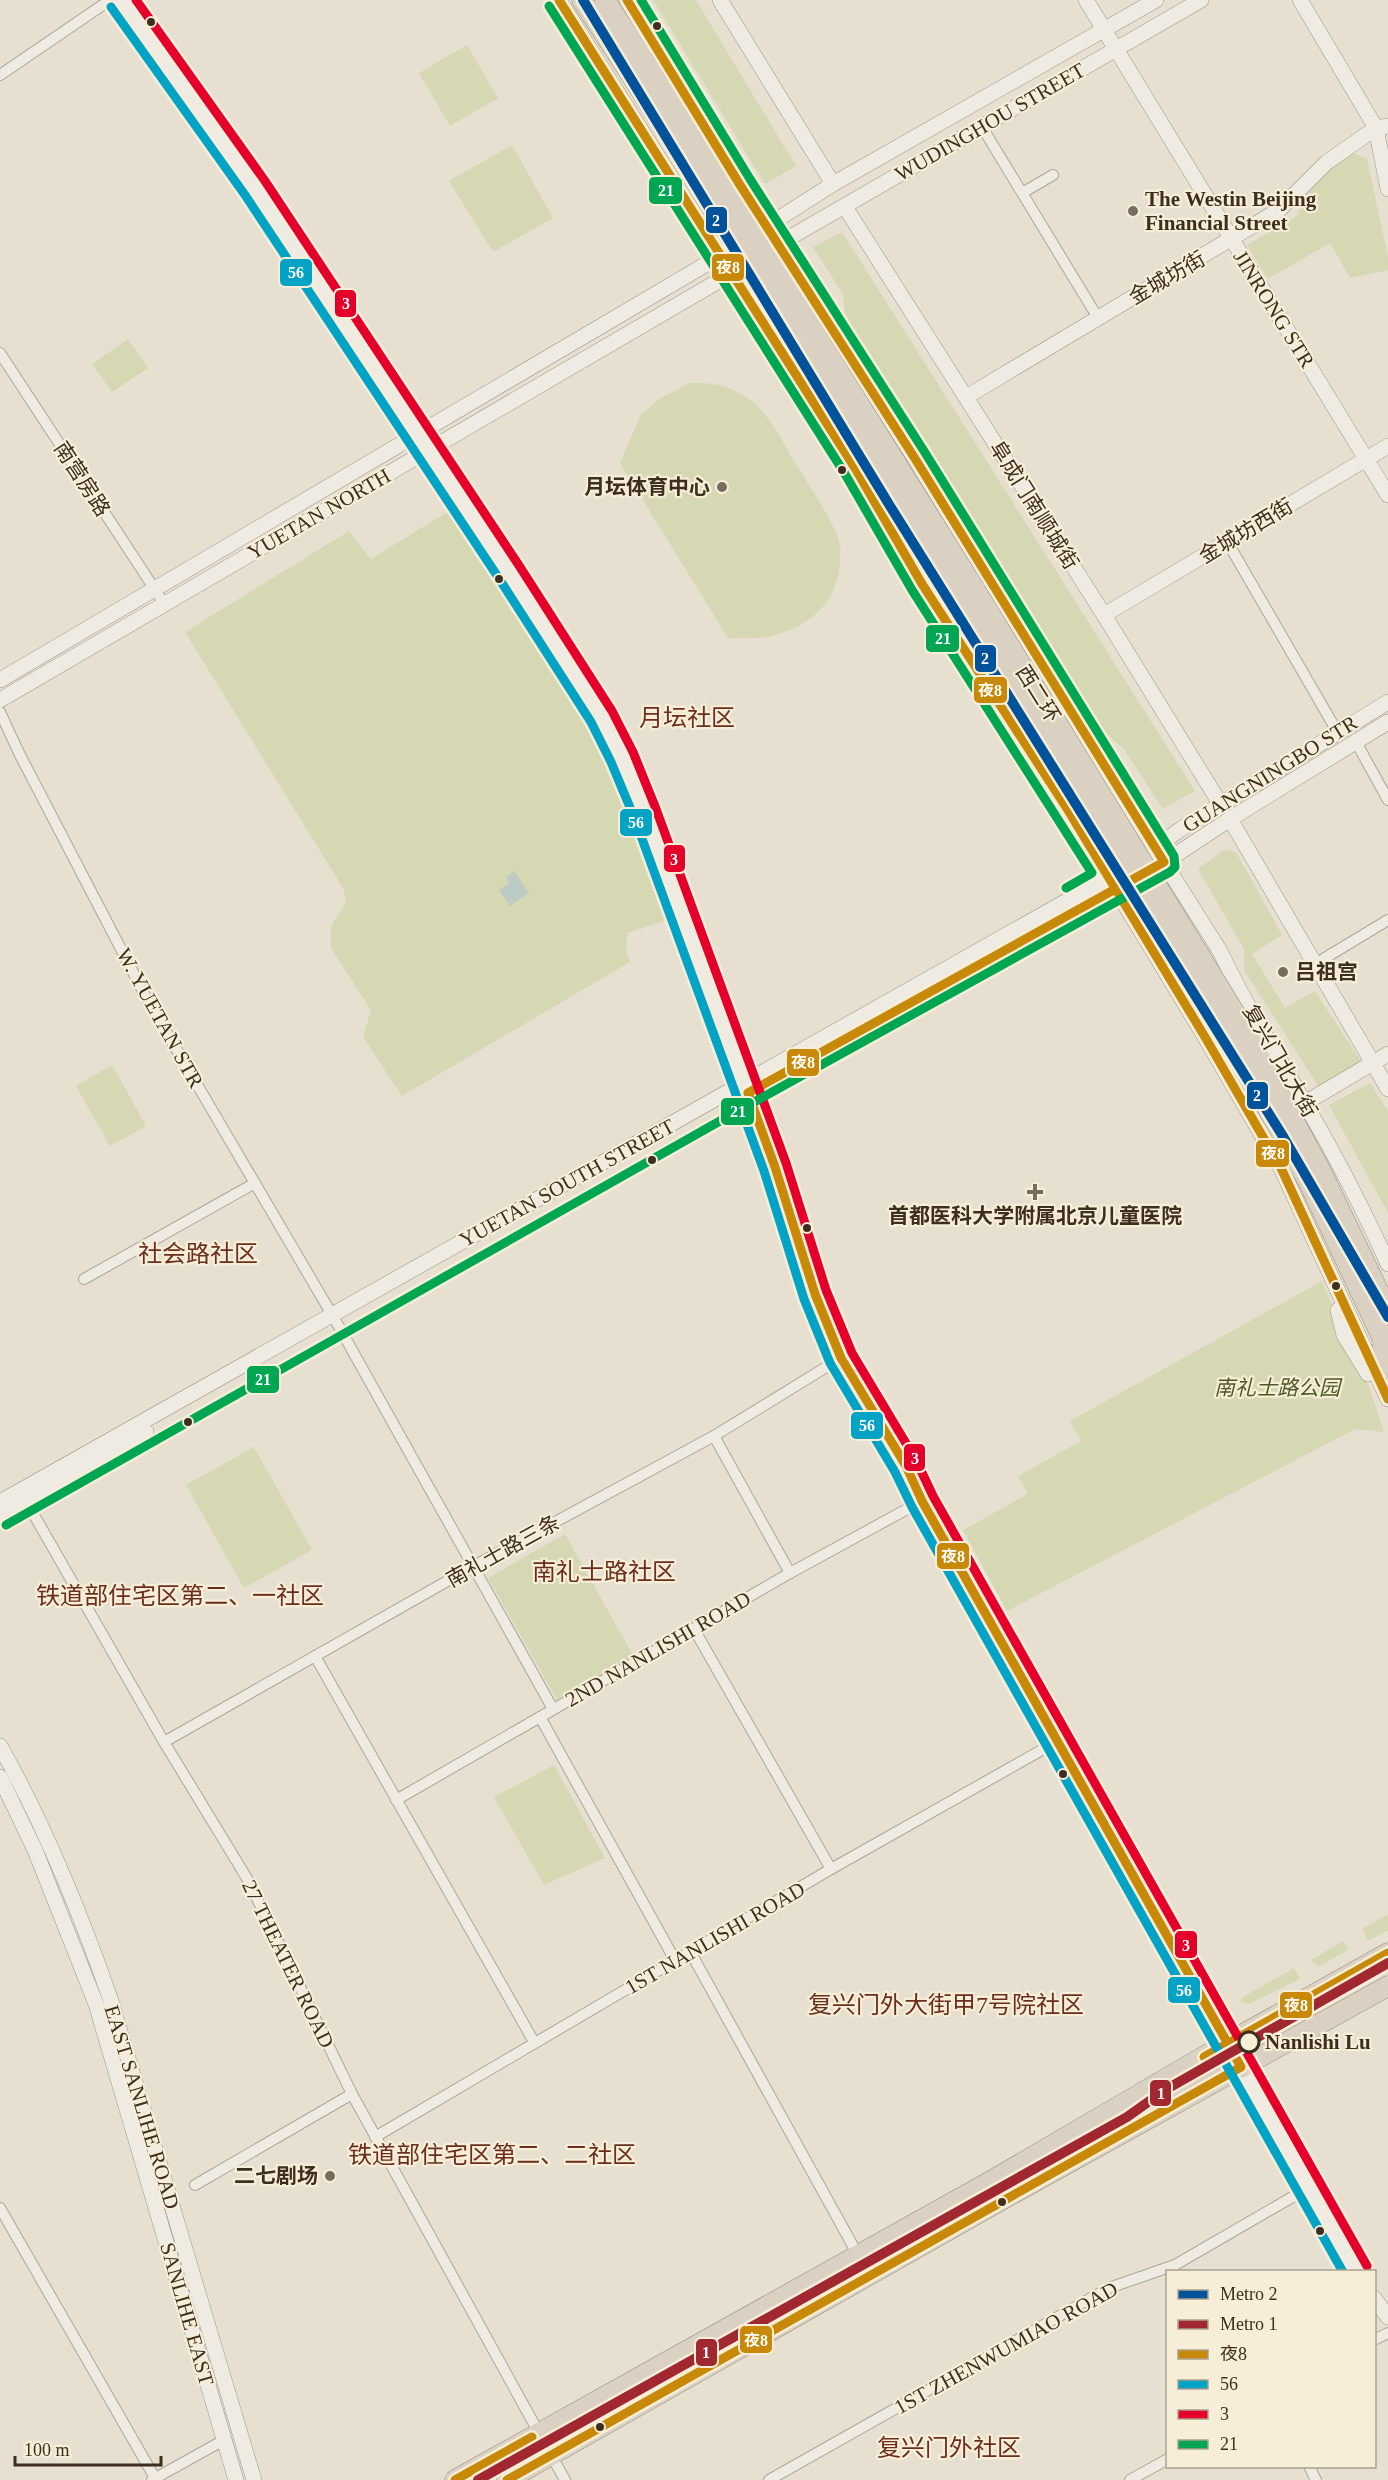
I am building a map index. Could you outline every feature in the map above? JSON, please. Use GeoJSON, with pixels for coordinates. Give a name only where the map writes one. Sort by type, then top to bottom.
{"type":"FeatureCollection","features":[{"type":"Feature","properties":{"kind":"highway","name":"西二环"},"geometry":{"type":"LineString","coordinates":[[582,0],[636,66],[977,593],[1231,1023],[1322,1172],[1388,1311]]}},
{"type":"Feature","properties":{"kind":"highway","name":"西二环"},"geometry":{"type":"LineString","coordinates":[[605,0],[636,66]]}},
{"type":"Feature","properties":{"kind":"highway","name":"西二环"},"geometry":{"type":"LineString","coordinates":[[1231,1023],[1386,1346]]}},
{"type":"Feature","properties":{"kind":"highway"},"geometry":{"type":"LineString","coordinates":[[1386,1346],[1380,1359],[1388,1377]]}},
{"type":"Feature","properties":{"kind":"highway"},"geometry":{"type":"LineString","coordinates":[[455,2480],[991,2181],[1227,2043],[1388,1953]]}},
{"type":"Feature","properties":{"kind":"highway"},"geometry":{"type":"LineString","coordinates":[[507,2480],[1388,1986]]}},
{"type":"Feature","properties":{"kind":"street"},"geometry":{"type":"LineString","coordinates":[[0,75],[110,0]]}},
{"type":"Feature","properties":{"kind":"street"},"geometry":{"type":"LineString","coordinates":[[121,0],[248,178],[601,716],[622,757],[775,1167],[815,1294],[841,1358],[906,1466],[922,1501],[1056,1742],[1356,2270]]}},
{"type":"Feature","properties":{"kind":"street"},"geometry":{"type":"LineString","coordinates":[[559,0],[855,468],[922,584],[1113,883],[1281,1168],[1321,1259],[1388,1399]]}},
{"type":"Feature","properties":{"kind":"street","name":"复兴门北大街"},"geometry":{"type":"LineString","coordinates":[[627,0],[740,185],[914,457],[1154,848],[1220,951],[1234,981],[1359,1203],[1388,1264]]}},
{"type":"Feature","properties":{"kind":"street"},"geometry":{"type":"LineString","coordinates":[[720,0],[833,184]]}},
{"type":"Feature","properties":{"kind":"street","name":"JINRONG STR"},"geometry":{"type":"LineString","coordinates":[[1086,0],[1231,240],[1371,457],[1388,495]]}},
{"type":"Feature","properties":{"kind":"street","name":"WUDINGHOU STREET"},"geometry":{"type":"LineString","coordinates":[[720,256],[833,184],[1156,0]]}},
{"type":"Feature","properties":{"kind":"street","name":"WUDINGHOU STREET"},"geometry":{"type":"LineString","coordinates":[[731,274],[778,244],[1201,0]]}},
{"type":"Feature","properties":{"kind":"street"},"geometry":{"type":"LineString","coordinates":[[1300,0],[1382,127],[1388,189]]}},
{"type":"Feature","properties":{"kind":"street"},"geometry":{"type":"LineString","coordinates":[[982,127],[1098,318]]}},
{"type":"Feature","properties":{"kind":"street","name":"金城坊街"},"geometry":{"type":"LineString","coordinates":[[966,397],[1279,210],[1327,162],[1382,127]]}},
{"type":"Feature","properties":{"kind":"street"},"geometry":{"type":"LineString","coordinates":[[1022,193],[1053,175]]}},
{"type":"Feature","properties":{"kind":"street"},"geometry":{"type":"LineString","coordinates":[[694,214],[740,185]]}},
{"type":"Feature","properties":{"kind":"street","name":"阜成门南顺城街"},"geometry":{"type":"LineString","coordinates":[[845,207],[1104,615],[1221,805]]}},
{"type":"Feature","properties":{"kind":"street","name":"YUETAN NORTH"},"geometry":{"type":"LineString","coordinates":[[0,680],[720,256]]}},
{"type":"Feature","properties":{"kind":"street","name":"YUETAN NORTH"},"geometry":{"type":"LineString","coordinates":[[0,700],[731,274]]}},
{"type":"Feature","properties":{"kind":"street","name":"南营房路"},"geometry":{"type":"LineString","coordinates":[[0,353],[165,605]]}},
{"type":"Feature","properties":{"kind":"street","name":"金城坊西街"},"geometry":{"type":"LineString","coordinates":[[1104,615],[1388,446]]}},
{"type":"Feature","properties":{"kind":"street"},"geometry":{"type":"LineString","coordinates":[[1371,457],[1388,480]]}},
{"type":"Feature","properties":{"kind":"street"},"geometry":{"type":"LineString","coordinates":[[1228,543],[1338,733]]}},
{"type":"Feature","properties":{"kind":"street","name":"GUANGNINGBO STR"},"geometry":{"type":"LineString","coordinates":[[1137,869],[1154,848],[1181,829],[1388,702]]}},
{"type":"Feature","properties":{"kind":"street","name":"W. YUETAN STR"},"geometry":{"type":"LineString","coordinates":[[0,712],[20,755],[147,999],[335,1320],[553,1709]]}},
{"type":"Feature","properties":{"kind":"street","name":"GUANGNINGBO STR"},"geometry":{"type":"LineString","coordinates":[[1137,869],[1164,862],[1388,722]]}},
{"type":"Feature","properties":{"kind":"street"},"geometry":{"type":"LineString","coordinates":[[1356,742],[1388,800]]}},
{"type":"Feature","properties":{"kind":"street"},"geometry":{"type":"LineString","coordinates":[[1066,807],[1112,780]]}},
{"type":"Feature","properties":{"kind":"street"},"geometry":{"type":"LineString","coordinates":[[1089,793],[1137,869]]}},
{"type":"Feature","properties":{"kind":"street"},"geometry":{"type":"LineString","coordinates":[[1230,819],[1315,963],[1371,1064],[1388,1089]]}},
{"type":"Feature","properties":{"kind":"street","name":"YUETAN SOUTH STREET"},"geometry":{"type":"LineString","coordinates":[[0,1502],[335,1320],[1137,869]]}},
{"type":"Feature","properties":{"kind":"street"},"geometry":{"type":"LineString","coordinates":[[1315,963],[1388,920]]}},
{"type":"Feature","properties":{"kind":"street"},"geometry":{"type":"LineString","coordinates":[[1305,1104],[1388,1053]]}},
{"type":"Feature","properties":{"kind":"street"},"geometry":{"type":"LineString","coordinates":[[84,1279],[255,1183]]}},
{"type":"Feature","properties":{"kind":"street"},"geometry":{"type":"LineString","coordinates":[[1359,1203],[1388,1251]]}},
{"type":"Feature","properties":{"kind":"street"},"geometry":{"type":"LineString","coordinates":[[1321,1259],[1323,1277],[1339,1311],[1344,1335],[1388,1408]]}},
{"type":"Feature","properties":{"kind":"street","name":"YUETAN SOUTH STREET"},"geometry":{"type":"LineString","coordinates":[[0,1515],[335,1320]]}},
{"type":"Feature","properties":{"kind":"street","name":"南礼士路三条"},"geometry":{"type":"LineString","coordinates":[[164,1742],[472,1567],[714,1436],[841,1358]]}},
{"type":"Feature","properties":{"kind":"street"},"geometry":{"type":"LineString","coordinates":[[714,1436],[790,1573]]}},
{"type":"Feature","properties":{"kind":"street","name":"27 THEATER ROAD"},"geometry":{"type":"LineString","coordinates":[[26,1501],[164,1742],[248,1880],[352,2094],[539,2433]]}},
{"type":"Feature","properties":{"kind":"street","name":"2ND NANLISHI ROAD"},"geometry":{"type":"LineString","coordinates":[[396,1800],[790,1573],[922,1501]]}},
{"type":"Feature","properties":{"kind":"street"},"geometry":{"type":"LineString","coordinates":[[694,1629],[831,1869]]}},
{"type":"Feature","properties":{"kind":"street"},"geometry":{"type":"LineString","coordinates":[[315,1656],[534,2042]]}},
{"type":"Feature","properties":{"kind":"street"},"geometry":{"type":"LineString","coordinates":[[540,1717],[676,1962]]}},
{"type":"Feature","properties":{"kind":"street","name":"1ST NANLISHI ROAD"},"geometry":{"type":"LineString","coordinates":[[375,2137],[831,1869],[1056,1742]]}},
{"type":"Feature","properties":{"kind":"street","name":"EAST SANLIHE ROAD"},"geometry":{"type":"LineString","coordinates":[[0,1746],[49,1845],[110,1998],[254,2480]]}},
{"type":"Feature","properties":{"kind":"street","name":"SANLIHE EAST"},"geometry":{"type":"LineString","coordinates":[[0,1778],[35,1850],[96,2004],[236,2480]]}},
{"type":"Feature","properties":{"kind":"street"},"geometry":{"type":"LineString","coordinates":[[691,1953],[858,2255]]}},
{"type":"Feature","properties":{"kind":"street"},"geometry":{"type":"LineString","coordinates":[[195,2185],[352,2094]]}},
{"type":"Feature","properties":{"kind":"street","name":"1ST ZHENWUMIAO ROAD"},"geometry":{"type":"LineString","coordinates":[[769,2480],[1109,2288],[1175,2265],[1308,2188]]}},
{"type":"Feature","properties":{"kind":"street"},"geometry":{"type":"LineString","coordinates":[[0,2208],[153,2479],[224,2440]]}},
{"type":"Feature","properties":{"kind":"street"},"geometry":{"type":"LineString","coordinates":[[1376,2301],[1388,2317]]}},
{"type":"Feature","properties":{"kind":"street"},"geometry":{"type":"LineString","coordinates":[[551,2455],[566,2480]]}},
{"type":"Feature","properties":{"kind":"street"},"geometry":{"type":"LineString","coordinates":[[1130,2480],[1166,2460]]}},
{"type":"Feature","properties":{"kind":"green space"},"geometry":{"type":"Polygon","coordinates":[[[653,0],[696,0],[796,166],[765,184],[653,0]]]}},
{"type":"Feature","properties":{"kind":"green space"},"geometry":{"type":"Polygon","coordinates":[[[467,45],[498,98],[450,126],[419,73],[467,45]]]}},
{"type":"Feature","properties":{"kind":"green space"},"geometry":{"type":"Polygon","coordinates":[[[512,145],[553,218],[493,252],[449,181],[512,145]]]}},
{"type":"Feature","properties":{"kind":"green space"},"geometry":{"type":"Polygon","coordinates":[[[1353,153],[1367,158],[1388,258],[1388,270],[1350,278],[1330,243],[1268,279],[1247,245],[1297,216],[1304,197],[1337,163],[1353,153]]]}},
{"type":"Feature","properties":{"kind":"green space"},"geometry":{"type":"Polygon","coordinates":[[[842,232],[1195,791],[1163,809],[1124,749],[1088,717],[847,333],[843,294],[813,247],[842,232]]]}},
{"type":"Feature","properties":{"kind":"green space"},"geometry":{"type":"Polygon","coordinates":[[[128,339],[148,368],[112,392],[92,364],[128,339]]]}},
{"type":"Feature","properties":{"kind":"green space","name":"月坛体育中心"},"geometry":{"type":"Polygon","coordinates":[[[690,383],[726,387],[746,397],[761,410],[775,428],[834,529],[840,546],[837,581],[822,608],[798,627],[760,638],[728,638],[620,463],[641,414],[661,398],[690,383]]]}},
{"type":"Feature","properties":{"kind":"green space"},"geometry":{"type":"Polygon","coordinates":[[[449,511],[600,730],[646,829],[664,921],[627,933],[626,951],[630,962],[402,1096],[363,1037],[371,1010],[331,948],[331,927],[346,901],[343,888],[185,632],[349,531],[371,559],[449,511]]]}},
{"type":"Feature","properties":{"kind":"green space"},"geometry":{"type":"Polygon","coordinates":[[[1224,850],[1236,852],[1282,935],[1252,954],[1285,1008],[1315,991],[1362,1063],[1320,1089],[1244,970],[1244,949],[1198,869],[1224,850]]]}},
{"type":"Feature","properties":{"kind":"green space"},"geometry":{"type":"Polygon","coordinates":[[[112,1065],[146,1126],[110,1146],[76,1086],[112,1065]]]}},
{"type":"Feature","properties":{"kind":"green space"},"geometry":{"type":"Polygon","coordinates":[[[1370,1083],[1388,1111],[1388,1213],[1329,1105],[1370,1083]]]}},
{"type":"Feature","properties":{"kind":"green space","name":"南礼士路公园"},"geometry":{"type":"Polygon","coordinates":[[[1322,1281],[1370,1389],[1384,1432],[1355,1429],[1007,1611],[963,1530],[1028,1494],[1018,1476],[1081,1441],[1070,1421],[1322,1281]]]}},
{"type":"Feature","properties":{"kind":"green space"},"geometry":{"type":"Polygon","coordinates":[[[254,1447],[312,1550],[244,1588],[186,1485],[254,1447]]]}},
{"type":"Feature","properties":{"kind":"green space"},"geometry":{"type":"Polygon","coordinates":[[[565,1534],[634,1657],[557,1700],[488,1578],[565,1534]]]}},
{"type":"Feature","properties":{"kind":"green space"},"geometry":{"type":"Polygon","coordinates":[[[554,1765],[605,1858],[544,1885],[494,1797],[554,1765]]]}},
{"type":"Feature","properties":{"kind":"green space"},"geometry":{"type":"Polygon","coordinates":[[[1388,1914],[1388,1930],[1368,1941],[1362,1929],[1388,1914]]]}},
{"type":"Feature","properties":{"kind":"green space"},"geometry":{"type":"Polygon","coordinates":[[[1343,1941],[1348,1950],[1318,1967],[1311,1960],[1343,1941]]]}},
{"type":"Feature","properties":{"kind":"green space"},"geometry":{"type":"Polygon","coordinates":[[[1294,1968],[1300,1979],[1249,2004],[1241,2002],[1243,1997],[1294,1968]]]}},
{"type":"Feature","properties":{"kind":"shaded area"},"geometry":{"type":"Polygon","coordinates":[[[514,871],[529,893],[510,906],[499,890],[509,883],[506,877],[514,871]]]}},
{"type":"Feature","properties":{"kind":"metro line","name":"2"},"geometry":{"type":"LineString","coordinates":[[583,0],[890,506],[1284,1138],[1388,1317]]}},
{"type":"Feature","properties":{"kind":"metro line","name":"1"},"geometry":{"type":"LineString","coordinates":[[478,2480],[1127,2117],[1165,2090],[1388,1963]]}},
{"type":"Feature","properties":{"kind":"transit line","name":"3"},"geometry":{"type":"LineString","coordinates":[[136,0],[265,181],[520,567],[612,711],[633,752],[656,809],[786,1163],[826,1290],[852,1353],[916,1460],[933,1496],[1367,2266]]}},
{"type":"Feature","properties":{"kind":"transit line","name":"夜8"},"geometry":{"type":"LineString","coordinates":[[559,0],[855,468],[922,584],[1066,807],[1205,1037],[1281,1168],[1388,1399]]}},
{"type":"Feature","properties":{"kind":"transit line","name":"夜8"},"geometry":{"type":"LineString","coordinates":[[507,2480],[1241,2067],[922,1501],[906,1466],[841,1358],[815,1294],[775,1167],[748,1093],[1164,862],[914,457],[740,185],[627,0]]}},
{"type":"Feature","properties":{"kind":"transit line","name":"21"},"geometry":{"type":"LineString","coordinates":[[6,1525],[727,1117],[1170,872],[1175,867],[1174,856],[924,451],[750,179],[641,0]]}},
{"type":"Feature","properties":{"kind":"transit line","name":"21"},"geometry":{"type":"LineString","coordinates":[[549,6],[845,474],[912,590],[1092,873],[1066,888]]}},
{"type":"Feature","properties":{"kind":"transit line","name":"56"},"geometry":{"type":"LineString","coordinates":[[111,7],[245,195],[500,580],[591,722],[634,817],[764,1171],[804,1299],[830,1363],[895,1472],[912,1507],[1342,2270]]}},
{"type":"Feature","properties":{"kind":"transit line","name":"夜8"},"geometry":{"type":"LineString","coordinates":[[1204,2057],[1388,1953]]}},
{"type":"Feature","properties":{"kind":"transit line","name":"夜8"},"geometry":{"type":"LineString","coordinates":[[455,2480],[532,2437]]}},
{"type":"Feature","properties":{"kind":"place","name":"The Westin Beijing Financial Street"},"geometry":{"type":"Point","coordinates":[1133,211]}},
{"type":"Feature","properties":{"kind":"place","name":"月坛体育中心"},"geometry":{"type":"Point","coordinates":[722,487]}},
{"type":"Feature","properties":{"kind":"place","name":"吕祖宫"},"geometry":{"type":"Point","coordinates":[1283,972]}},
{"type":"Feature","properties":{"kind":"place","name":"首都医科大学附属北京儿童医院"},"geometry":{"type":"Point","coordinates":[1035,1192]}},
{"type":"Feature","properties":{"kind":"place","name":"Nanlishi Lu"},"geometry":{"type":"Point","coordinates":[1249,2042]}},
{"type":"Feature","properties":{"kind":"place","name":"二七剧场"},"geometry":{"type":"Point","coordinates":[330,2176]}},
{"type":"Feature","properties":{"kind":"district","name":"月坛社区"},"geometry":{"type":"Point","coordinates":[687,718]}},
{"type":"Feature","properties":{"kind":"district","name":"社会路社区"},"geometry":{"type":"Point","coordinates":[198,1254]}},
{"type":"Feature","properties":{"kind":"district","name":"南礼士路社区"},"geometry":{"type":"Point","coordinates":[604,1572]}},
{"type":"Feature","properties":{"kind":"district","name":"铁道部住宅区第二、一社区"},"geometry":{"type":"Point","coordinates":[180,1596]}},
{"type":"Feature","properties":{"kind":"district","name":"复兴门外大街甲7号院社区"},"geometry":{"type":"Point","coordinates":[946,2005]}},
{"type":"Feature","properties":{"kind":"district","name":"铁道部住宅区第二、二社区"},"geometry":{"type":"Point","coordinates":[492,2155]}},
{"type":"Feature","properties":{"kind":"district","name":"复兴门外社区"},"geometry":{"type":"Point","coordinates":[949,2448]}}]}
